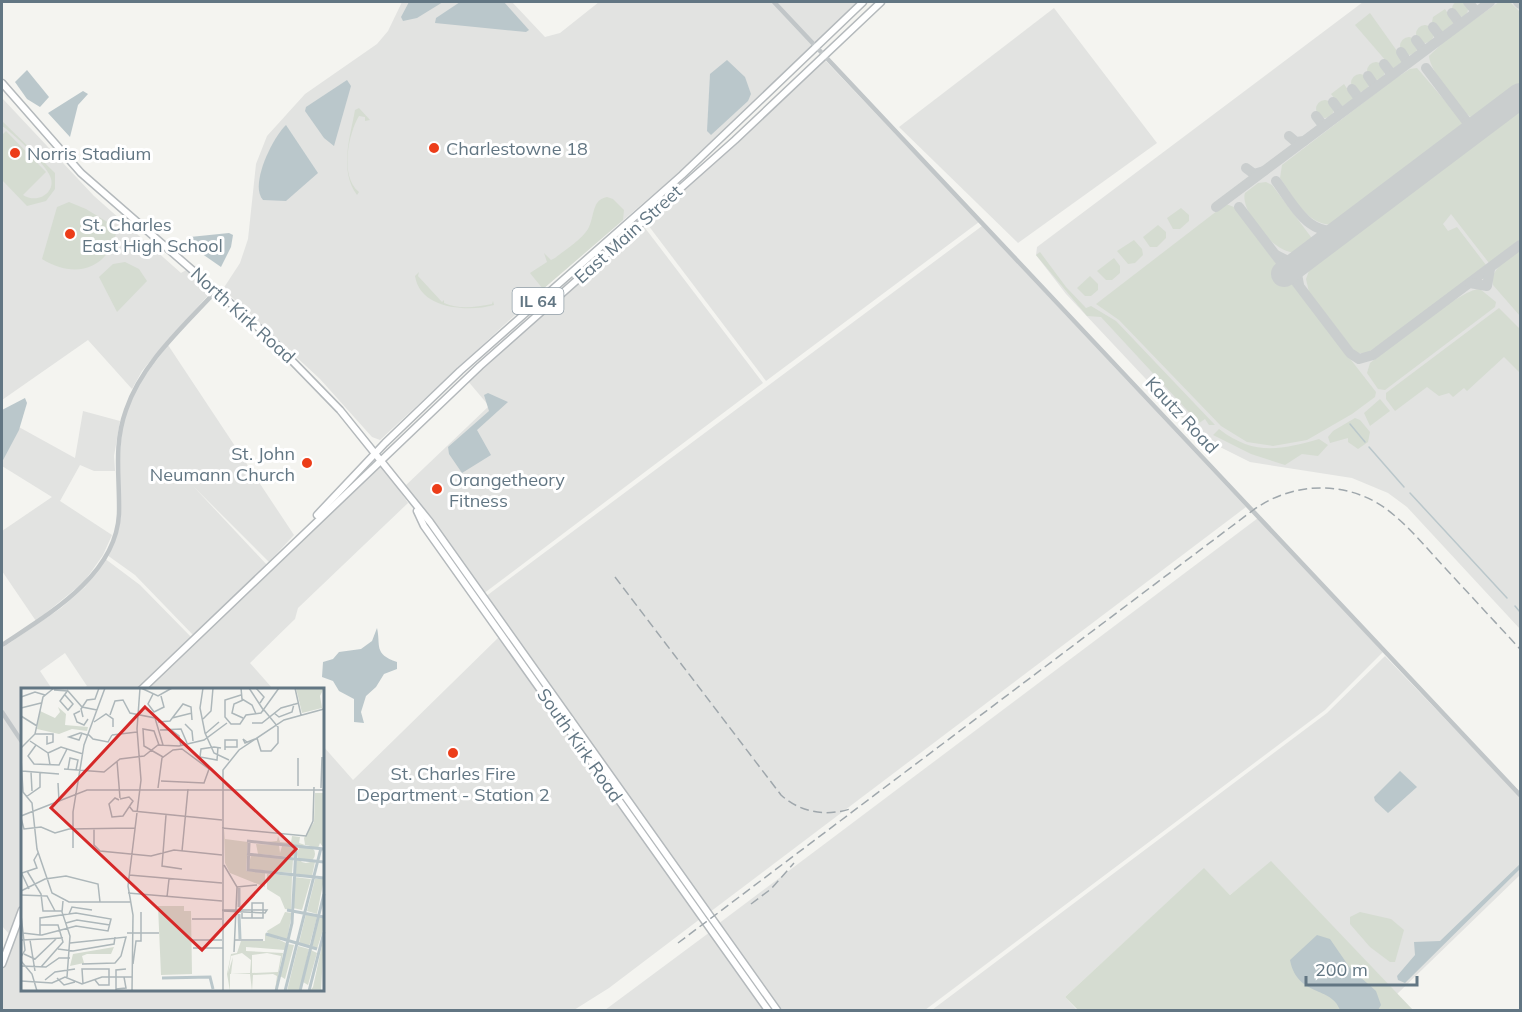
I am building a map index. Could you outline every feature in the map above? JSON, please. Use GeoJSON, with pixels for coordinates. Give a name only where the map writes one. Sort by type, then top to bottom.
{"type":"FeatureCollection","features":[{"type":"Feature","properties":{"kind":"main road","name":"East Main Street"},"geometry":{"type":"LineString","coordinates":[[269,565],[375,453],[506,329],[682,175],[863,2]]}},
{"type":"Feature","properties":{"kind":"main road","name":"East Main Street"},"geometry":{"type":"LineString","coordinates":[[143,688],[269,565],[483,363],[735,140],[881,2]]}},
{"type":"Feature","properties":{"kind":"main road","name":"North Kirk Road"},"geometry":{"type":"LineString","coordinates":[[2,83],[81,173],[302,369],[375,453]]}},
{"type":"Feature","properties":{"kind":"main road","name":"South Kirk Road"},"geometry":{"type":"LineString","coordinates":[[375,453],[414,506],[424,526],[751,980]]}},
{"type":"Feature","properties":{"kind":"main road"},"geometry":{"type":"LineString","coordinates":[[2,964],[21,913]]}},
{"type":"Feature","properties":{"kind":"main road"},"geometry":{"type":"LineString","coordinates":[[751,980],[768,1011]]}},
{"type":"Feature","properties":{"kind":"main road"},"geometry":{"type":"LineString","coordinates":[[751,980],[777,1011]]}},
{"type":"Feature","properties":{"kind":"street","name":"Kautz Road"},"geometry":{"type":"LineString","coordinates":[[774,2],[1521,795]]}},
{"type":"Feature","properties":{"kind":"street"},"geometry":{"type":"LineString","coordinates":[[2,645],[67,601],[84,584],[104,556],[114,537],[119,517],[116,454],[128,403],[155,358],[216,291]]}},
{"type":"Feature","properties":{"kind":"street"},"geometry":{"type":"LineString","coordinates":[[2,712],[21,740]]}},
{"type":"Feature","properties":{"kind":"shaded area"},"geometry":{"type":"Polygon","coordinates":[[[1457,1],[1463,1],[1468,9],[1466,15],[1457,17],[1452,12],[1452,6],[1457,1]]]}},
{"type":"Feature","properties":{"kind":"shaded area"},"geometry":{"type":"Polygon","coordinates":[[[402,2],[512,2],[545,37],[560,33],[599,2],[859,2],[691,162],[543,289],[380,440],[372,437],[320,379],[223,289],[240,263],[248,239],[256,164],[267,136],[305,94],[377,44],[388,31],[402,2]]]}},
{"type":"Feature","properties":{"kind":"shaded area"},"geometry":{"type":"Polygon","coordinates":[[[409,2],[443,2],[417,18],[403,21],[401,17],[409,2]]]}},
{"type":"Feature","properties":{"kind":"shaded area"},"geometry":{"type":"Polygon","coordinates":[[[460,2],[504,2],[529,30],[526,32],[435,23],[436,18],[460,2]]]}},
{"type":"Feature","properties":{"kind":"shaded area"},"geometry":{"type":"Polygon","coordinates":[[[1363,2],[1520,2],[1520,629],[1407,507],[1388,493],[1352,478],[1250,462],[1206,440],[1191,427],[1066,294],[1036,255],[1037,247],[1363,2]]]}},
{"type":"Feature","properties":{"kind":"shaded area"},"geometry":{"type":"Polygon","coordinates":[[[1499,2],[1510,2],[1520,12],[1520,88],[1478,120],[1472,118],[1457,104],[1435,72],[1429,56],[1447,39],[1499,2]]]}},
{"type":"Feature","properties":{"kind":"shaded area"},"geometry":{"type":"Polygon","coordinates":[[[1054,8],[1157,143],[1018,243],[899,127],[1054,8]]]}},
{"type":"Feature","properties":{"kind":"shaded area"},"geometry":{"type":"Polygon","coordinates":[[[1445,9],[1454,23],[1442,32],[1432,22],[1433,17],[1445,9]]]}},
{"type":"Feature","properties":{"kind":"shaded area"},"geometry":{"type":"Polygon","coordinates":[[[1370,13],[1402,58],[1403,61],[1393,69],[1355,25],[1370,13]]]}},
{"type":"Feature","properties":{"kind":"shaded area"},"geometry":{"type":"Polygon","coordinates":[[[1421,25],[1429,25],[1434,30],[1432,41],[1421,43],[1416,38],[1416,30],[1421,25]]]}},
{"type":"Feature","properties":{"kind":"shaded area"},"geometry":{"type":"Polygon","coordinates":[[[1409,37],[1415,40],[1418,46],[1415,52],[1409,55],[1403,52],[1400,46],[1403,40],[1409,37]]]}},
{"type":"Feature","properties":{"kind":"shaded area"},"geometry":{"type":"Polygon","coordinates":[[[823,58],[979,222],[766,381],[645,221],[823,58]]]}},
{"type":"Feature","properties":{"kind":"shaded area"},"geometry":{"type":"Polygon","coordinates":[[[727,60],[745,77],[751,94],[748,101],[711,135],[707,131],[710,74],[727,60]]]}},
{"type":"Feature","properties":{"kind":"shaded area"},"geometry":{"type":"Polygon","coordinates":[[[1376,62],[1382,65],[1385,71],[1382,77],[1376,80],[1370,77],[1367,71],[1370,65],[1376,62]]]}},
{"type":"Feature","properties":{"kind":"shaded area"},"geometry":{"type":"Polygon","coordinates":[[[1417,68],[1463,122],[1462,133],[1341,223],[1330,225],[1312,218],[1304,212],[1280,178],[1282,165],[1393,80],[1410,69],[1417,68]]]}},
{"type":"Feature","properties":{"kind":"shaded area"},"geometry":{"type":"Polygon","coordinates":[[[27,70],[49,97],[40,107],[27,99],[15,82],[27,70]]]}},
{"type":"Feature","properties":{"kind":"shaded area"},"geometry":{"type":"Polygon","coordinates":[[[1356,74],[1364,74],[1369,79],[1367,90],[1356,92],[1351,87],[1351,79],[1356,74]]]}},
{"type":"Feature","properties":{"kind":"shaded area"},"geometry":{"type":"Polygon","coordinates":[[[347,80],[351,86],[334,146],[324,138],[305,111],[306,107],[347,80]]]}},
{"type":"Feature","properties":{"kind":"shaded area"},"geometry":{"type":"Polygon","coordinates":[[[1344,84],[1354,99],[1341,107],[1331,94],[1344,84]]]}},
{"type":"Feature","properties":{"kind":"shaded area"},"geometry":{"type":"Polygon","coordinates":[[[83,91],[88,94],[78,105],[70,137],[48,113],[83,91]]]}},
{"type":"Feature","properties":{"kind":"shaded area","name":"St. Charles East High School"},"geometry":{"type":"Polygon","coordinates":[[[2,98],[94,196],[181,273],[188,269],[212,291],[164,344],[142,371],[132,389],[88,340],[2,400],[2,98]]]}},
{"type":"Feature","properties":{"kind":"shaded area"},"geometry":{"type":"Polygon","coordinates":[[[1325,100],[1331,103],[1334,109],[1331,115],[1325,118],[1319,115],[1316,109],[1319,103],[1325,100]]]}},
{"type":"Feature","properties":{"kind":"shaded area"},"geometry":{"type":"Polygon","coordinates":[[[1520,104],[1520,239],[1489,263],[1451,214],[1443,224],[1448,231],[1457,227],[1486,265],[1388,339],[1367,353],[1356,353],[1309,292],[1306,279],[1313,260],[1520,104]]]}},
{"type":"Feature","properties":{"kind":"shaded area"},"geometry":{"type":"Polygon","coordinates":[[[359,108],[370,120],[365,121],[365,117],[359,116],[349,143],[355,110],[359,108]]]}},
{"type":"Feature","properties":{"kind":"shaded area","name":"Norris Stadium"},"geometry":{"type":"Polygon","coordinates":[[[2,121],[55,173],[55,189],[46,201],[27,206],[2,180],[2,135],[6,131],[46,172],[23,195],[29,198],[40,197],[49,191],[51,186],[49,174],[41,162],[2,126],[2,121]]]}},
{"type":"Feature","properties":{"kind":"shaded area"},"geometry":{"type":"Polygon","coordinates":[[[286,125],[318,173],[286,201],[263,200],[259,193],[259,184],[264,161],[286,125]]]}},
{"type":"Feature","properties":{"kind":"shaded area"},"geometry":{"type":"Polygon","coordinates":[[[349,143],[349,176],[359,192],[357,195],[348,175],[349,143]]]}},
{"type":"Feature","properties":{"kind":"shaded area"},"geometry":{"type":"Polygon","coordinates":[[[1266,182],[1272,185],[1311,237],[1311,244],[1302,252],[1290,252],[1279,247],[1267,238],[1249,213],[1245,193],[1258,183],[1266,182]]]}},
{"type":"Feature","properties":{"kind":"shaded area"},"geometry":{"type":"Polygon","coordinates":[[[607,197],[613,199],[624,210],[623,220],[543,289],[530,273],[547,262],[544,253],[551,260],[581,237],[588,229],[596,205],[607,197]]]}},
{"type":"Feature","properties":{"kind":"shaded area"},"geometry":{"type":"Polygon","coordinates":[[[69,202],[86,209],[117,228],[107,253],[90,267],[67,269],[42,259],[57,207],[69,202]]]}},
{"type":"Feature","properties":{"kind":"shaded area"},"geometry":{"type":"Polygon","coordinates":[[[1226,204],[1234,207],[1280,269],[1278,271],[1285,280],[1288,279],[1376,392],[1375,397],[1352,414],[1307,440],[1273,446],[1247,442],[1221,426],[1119,320],[1096,304],[1226,204]]]}},
{"type":"Feature","properties":{"kind":"shaded area"},"geometry":{"type":"Polygon","coordinates":[[[1181,208],[1189,215],[1189,221],[1180,229],[1173,229],[1167,218],[1181,208]]]}},
{"type":"Feature","properties":{"kind":"shaded area"},"geometry":{"type":"Polygon","coordinates":[[[642,224],[763,383],[483,594],[404,487],[489,406],[467,380],[642,224]]]}},
{"type":"Feature","properties":{"kind":"shaded area"},"geometry":{"type":"Polygon","coordinates":[[[1158,225],[1166,232],[1166,238],[1157,247],[1150,247],[1143,237],[1158,225]]]}},
{"type":"Feature","properties":{"kind":"shaded area"},"geometry":{"type":"Polygon","coordinates":[[[982,226],[1246,507],[710,912],[485,597],[982,226]]]}},
{"type":"Feature","properties":{"kind":"shaded area"},"geometry":{"type":"Polygon","coordinates":[[[229,233],[233,235],[231,247],[221,267],[188,244],[190,237],[229,233]]]}},
{"type":"Feature","properties":{"kind":"shaded area"},"geometry":{"type":"Polygon","coordinates":[[[1134,240],[1142,249],[1143,255],[1135,263],[1128,264],[1117,251],[1134,240]]]}},
{"type":"Feature","properties":{"kind":"shaded area"},"geometry":{"type":"Polygon","coordinates":[[[1520,250],[1520,316],[1493,285],[1493,279],[1501,264],[1520,250]]]}},
{"type":"Feature","properties":{"kind":"shaded area"},"geometry":{"type":"Polygon","coordinates":[[[1040,252],[1066,287],[1086,308],[1091,306],[1116,321],[1215,425],[1209,425],[1205,419],[1199,423],[1101,317],[1087,316],[1036,255],[1040,252]]]}},
{"type":"Feature","properties":{"kind":"shaded area"},"geometry":{"type":"Polygon","coordinates":[[[1114,258],[1120,266],[1120,273],[1112,280],[1106,280],[1097,271],[1114,258]]]}},
{"type":"Feature","properties":{"kind":"shaded area"},"geometry":{"type":"Polygon","coordinates":[[[125,262],[139,269],[147,281],[117,312],[99,277],[113,264],[125,262]]]}},
{"type":"Feature","properties":{"kind":"shaded area"},"geometry":{"type":"Polygon","coordinates":[[[419,272],[418,276],[442,302],[444,300],[444,303],[456,307],[468,307],[492,304],[493,301],[494,305],[460,308],[447,306],[436,302],[426,296],[419,287],[415,276],[419,272]]]}},
{"type":"Feature","properties":{"kind":"shaded area"},"geometry":{"type":"Polygon","coordinates":[[[1090,276],[1098,284],[1098,290],[1091,296],[1085,296],[1077,288],[1090,276]]]}},
{"type":"Feature","properties":{"kind":"shaded area"},"geometry":{"type":"Polygon","coordinates":[[[1480,289],[1496,302],[1495,307],[1385,390],[1378,389],[1367,373],[1370,363],[1442,308],[1471,291],[1480,289]]]}},
{"type":"Feature","properties":{"kind":"shaded area"},"geometry":{"type":"Polygon","coordinates":[[[1499,308],[1520,329],[1520,373],[1504,357],[1467,391],[1464,388],[1453,397],[1449,393],[1439,396],[1427,387],[1395,411],[1386,399],[1386,393],[1499,308]]]}},
{"type":"Feature","properties":{"kind":"shaded area"},"geometry":{"type":"Polygon","coordinates":[[[168,345],[294,535],[269,562],[193,486],[267,565],[194,636],[135,575],[107,555],[118,532],[121,515],[118,480],[122,429],[129,403],[140,382],[168,345]]]}},
{"type":"Feature","properties":{"kind":"shaded area"},"geometry":{"type":"Polygon","coordinates":[[[488,393],[508,402],[477,430],[491,455],[462,473],[449,454],[448,447],[489,411],[484,395],[488,393]]]}},
{"type":"Feature","properties":{"kind":"shaded area"},"geometry":{"type":"Polygon","coordinates":[[[25,398],[27,403],[19,430],[2,462],[2,410],[25,398]]]}},
{"type":"Feature","properties":{"kind":"shaded area"},"geometry":{"type":"Polygon","coordinates":[[[1380,399],[1390,411],[1370,426],[1364,413],[1380,399]]]}},
{"type":"Feature","properties":{"kind":"shaded area"},"geometry":{"type":"Polygon","coordinates":[[[83,411],[120,421],[114,456],[115,471],[94,471],[80,465],[60,501],[112,535],[103,555],[84,582],[36,621],[2,571],[2,531],[52,497],[2,466],[2,453],[17,426],[75,458],[83,411]]]}},
{"type":"Feature","properties":{"kind":"shaded area"},"geometry":{"type":"Polygon","coordinates":[[[1355,418],[1360,420],[1370,432],[1368,442],[1358,449],[1348,442],[1348,438],[1330,443],[1328,437],[1333,431],[1355,418]]]}},
{"type":"Feature","properties":{"kind":"shaded area"},"geometry":{"type":"Polygon","coordinates":[[[1219,429],[1244,444],[1256,447],[1279,448],[1319,439],[1328,445],[1318,456],[1302,454],[1285,465],[1251,454],[1213,435],[1219,429]]]}},
{"type":"Feature","properties":{"kind":"shaded area"},"geometry":{"type":"Polygon","coordinates":[[[380,462],[408,503],[298,608],[295,619],[250,663],[272,688],[147,688],[380,462]]]}},
{"type":"Feature","properties":{"kind":"shaded area"},"geometry":{"type":"Polygon","coordinates":[[[1258,518],[1383,652],[1325,710],[925,1010],[780,1010],[718,924],[1258,518]]]}},
{"type":"Feature","properties":{"kind":"shaded area"},"geometry":{"type":"Polygon","coordinates":[[[104,558],[140,585],[191,637],[140,688],[84,688],[87,686],[65,653],[40,671],[51,688],[21,688],[21,738],[2,709],[2,648],[61,608],[85,587],[104,558]]]}},
{"type":"Feature","properties":{"kind":"shaded area"},"geometry":{"type":"Polygon","coordinates":[[[377,628],[381,652],[384,656],[397,662],[397,669],[384,674],[376,687],[366,696],[361,712],[364,723],[354,722],[354,699],[339,691],[333,681],[322,677],[323,662],[333,659],[339,652],[361,649],[372,641],[377,628]]]}},
{"type":"Feature","properties":{"kind":"shaded area"},"geometry":{"type":"Polygon","coordinates":[[[499,637],[700,919],[609,988],[574,1010],[2,1010],[2,970],[21,917],[21,991],[324,991],[324,747],[353,780],[499,637]]]}},
{"type":"Feature","properties":{"kind":"shaded area"},"geometry":{"type":"Polygon","coordinates":[[[1385,656],[1520,797],[1520,875],[1397,994],[1271,862],[1230,895],[1204,869],[1065,997],[1077,1010],[932,1010],[1327,713],[1385,656]]]}},
{"type":"Feature","properties":{"kind":"shaded area"},"geometry":{"type":"Polygon","coordinates":[[[2,715],[21,744],[21,910],[11,936],[2,926],[2,715]]]}},
{"type":"Feature","properties":{"kind":"shaded area"},"geometry":{"type":"Polygon","coordinates":[[[1400,771],[1417,787],[1388,813],[1375,801],[1374,797],[1400,771]]]}},
{"type":"Feature","properties":{"kind":"shaded area"},"geometry":{"type":"Polygon","coordinates":[[[1271,861],[1413,1010],[1078,1010],[1065,997],[1204,868],[1230,895],[1271,861]]]}},
{"type":"Feature","properties":{"kind":"shaded area"},"geometry":{"type":"Polygon","coordinates":[[[1520,864],[1520,869],[1405,983],[1398,980],[1397,976],[1415,955],[1414,942],[1440,941],[1520,864]]]}},
{"type":"Feature","properties":{"kind":"shaded area"},"geometry":{"type":"Polygon","coordinates":[[[1360,912],[1391,919],[1404,930],[1395,962],[1390,962],[1370,947],[1350,924],[1350,917],[1360,912]]]}},
{"type":"Feature","properties":{"kind":"shaded area"},"geometry":{"type":"Polygon","coordinates":[[[710,932],[766,1010],[605,1010],[710,932]]]}},
{"type":"Feature","properties":{"kind":"shaded area"},"geometry":{"type":"Polygon","coordinates":[[[1317,935],[1330,939],[1350,968],[1376,991],[1381,1005],[1378,1010],[1340,1010],[1330,997],[1300,980],[1290,960],[1317,935]]]}},
{"type":"Feature","properties":{"kind":"waterway"},"geometry":{"type":"LineString","coordinates":[[1350,424],[1365,442]]}},
{"type":"Feature","properties":{"kind":"waterway"},"geometry":{"type":"LineString","coordinates":[[1369,447],[1404,487]]}},
{"type":"Feature","properties":{"kind":"waterway"},"geometry":{"type":"LineString","coordinates":[[1410,493],[1507,598]]}},
{"type":"Feature","properties":{"kind":"waterway"},"geometry":{"type":"LineString","coordinates":[[1515,606],[1520,612]]}},
{"type":"Feature","properties":{"kind":"taxiway"},"geometry":{"type":"LineString","coordinates":[[1468,2],[1474,9]]}},
{"type":"Feature","properties":{"kind":"taxiway"},"geometry":{"type":"LineString","coordinates":[[1216,207],[1490,2]]}},
{"type":"Feature","properties":{"kind":"taxiway"},"geometry":{"type":"LineString","coordinates":[[1452,13],[1458,21]]}},
{"type":"Feature","properties":{"kind":"taxiway"},"geometry":{"type":"LineString","coordinates":[[1433,27],[1439,35]]}},
{"type":"Feature","properties":{"kind":"taxiway"},"geometry":{"type":"LineString","coordinates":[[1416,40],[1422,48]]}},
{"type":"Feature","properties":{"kind":"taxiway"},"geometry":{"type":"LineString","coordinates":[[1401,52],[1406,60]]}},
{"type":"Feature","properties":{"kind":"taxiway"},"geometry":{"type":"LineString","coordinates":[[1384,64],[1390,72]]}},
{"type":"Feature","properties":{"kind":"taxiway"},"geometry":{"type":"LineString","coordinates":[[1426,68],[1467,122]]}},
{"type":"Feature","properties":{"kind":"taxiway"},"geometry":{"type":"LineString","coordinates":[[1368,76],[1374,85]]}},
{"type":"Feature","properties":{"kind":"taxiway"},"geometry":{"type":"LineString","coordinates":[[1352,89],[1358,97]]}},
{"type":"Feature","properties":{"kind":"taxiway"},"geometry":{"type":"LineString","coordinates":[[1333,102],[1339,110]]}},
{"type":"Feature","properties":{"kind":"taxiway"},"geometry":{"type":"LineString","coordinates":[[1316,116],[1322,124]]}},
{"type":"Feature","properties":{"kind":"taxiway"},"geometry":{"type":"LineString","coordinates":[[1464,139],[1469,129],[1467,122],[1474,126],[1483,124]]}},
{"type":"Feature","properties":{"kind":"taxiway"},"geometry":{"type":"LineString","coordinates":[[1289,136],[1296,142],[1304,141]]}},
{"type":"Feature","properties":{"kind":"taxiway"},"geometry":{"type":"LineString","coordinates":[[1246,168],[1254,174],[1264,171]]}},
{"type":"Feature","properties":{"kind":"taxiway"},"geometry":{"type":"LineString","coordinates":[[1276,181],[1297,210],[1313,226],[1334,231],[1347,227]]}},
{"type":"Feature","properties":{"kind":"taxiway"},"geometry":{"type":"LineString","coordinates":[[1239,207],[1350,353],[1359,359],[1373,355],[1520,245]]}},
{"type":"Feature","properties":{"kind":"taxiway"},"geometry":{"type":"LineString","coordinates":[[1276,255],[1288,261],[1302,261],[1297,274],[1299,285]]}},
{"type":"Feature","properties":{"kind":"taxiway"},"geometry":{"type":"LineString","coordinates":[[1470,283],[1487,286],[1490,269]]}},
{"type":"Feature","properties":{"kind":"runway"},"geometry":{"type":"LineString","coordinates":[[1284,274],[1520,96]]}},
{"type":"Feature","properties":{"kind":"railway"},"geometry":{"type":"LineString","coordinates":[[678,943],[1252,511],[1287,493],[1306,489],[1344,490],[1379,504],[1415,535],[1520,649]]}},
{"type":"Feature","properties":{"kind":"railway"},"geometry":{"type":"LineString","coordinates":[[615,577],[781,795],[797,806],[815,812],[834,812],[853,808]]}},
{"type":"Feature","properties":{"kind":"railway"},"geometry":{"type":"LineString","coordinates":[[751,904],[771,889],[794,863]]}},
{"type":"Feature","properties":{"kind":"place","name":"Charlestowne 18"},"geometry":{"type":"Point","coordinates":[434,148]}},
{"type":"Feature","properties":{"kind":"place","name":"Norris Stadium"},"geometry":{"type":"Point","coordinates":[15,153]}},
{"type":"Feature","properties":{"kind":"place","name":"St. Charles East High School"},"geometry":{"type":"Point","coordinates":[70,234]}},
{"type":"Feature","properties":{"kind":"place","name":"St. John Neumann Church"},"geometry":{"type":"Point","coordinates":[307,463]}},
{"type":"Feature","properties":{"kind":"place","name":"Orangetheory Fitness"},"geometry":{"type":"Point","coordinates":[437,489]}},
{"type":"Feature","properties":{"kind":"place","name":"St. Charles Fire Department - Station 2"},"geometry":{"type":"Point","coordinates":[453,753]}}]}
